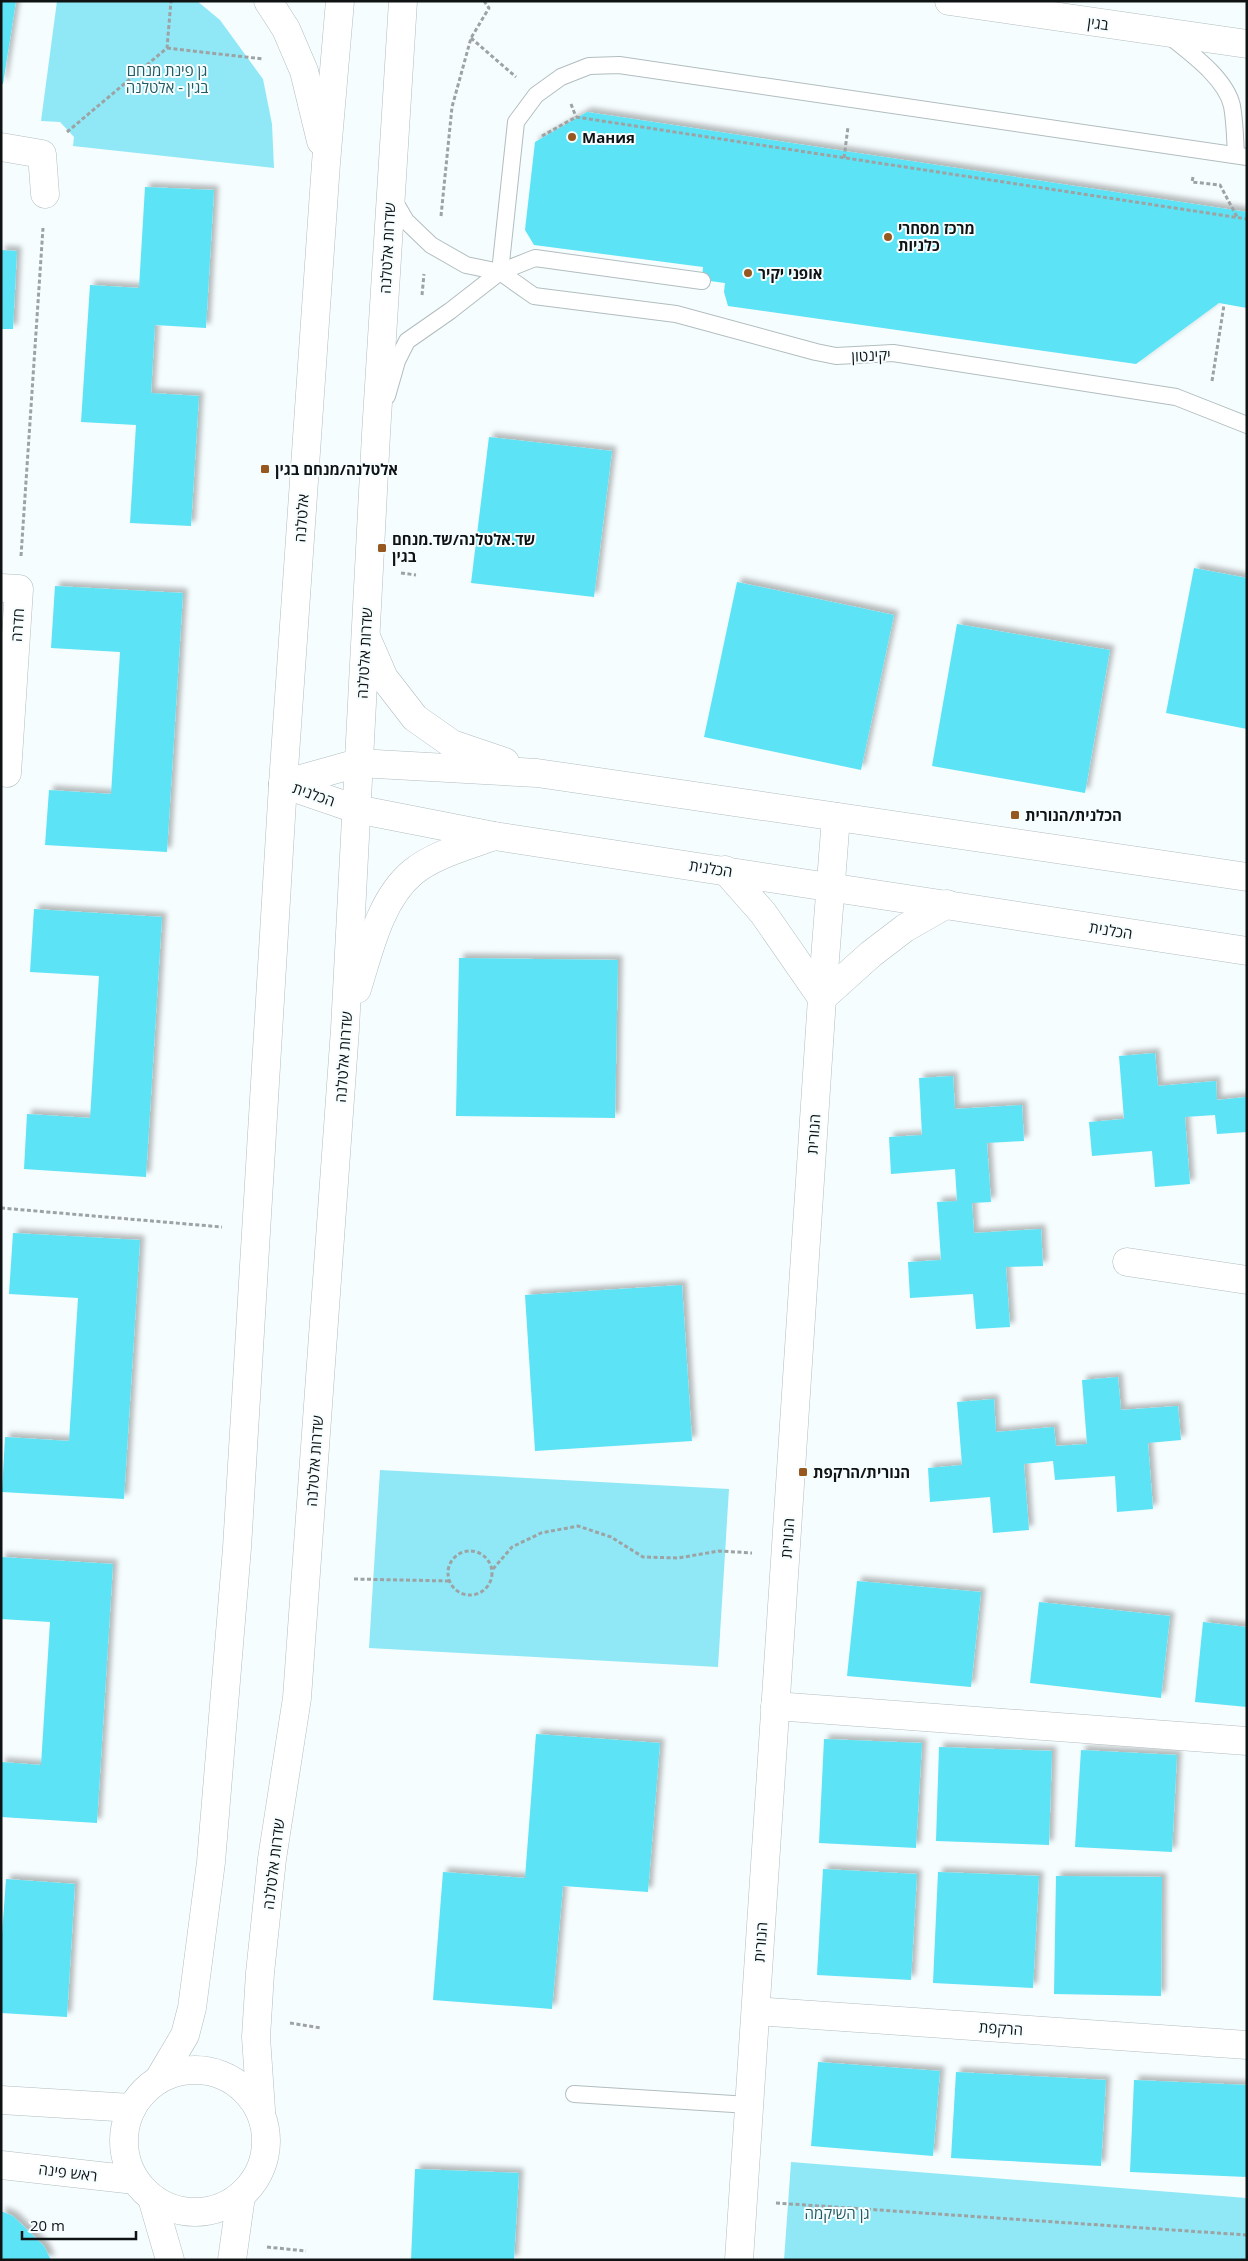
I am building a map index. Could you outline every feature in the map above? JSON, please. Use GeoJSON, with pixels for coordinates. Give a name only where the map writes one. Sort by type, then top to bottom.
{"type":"FeatureCollection","features":[{"type":"Feature","properties":{"kind":"main road"},"geometry":{"type":"LineString","coordinates":[[268,1],[286,29],[304,71],[326,164]]}},
{"type":"Feature","properties":{"kind":"main road"},"geometry":{"type":"LineString","coordinates":[[326,164],[340,1]]}},
{"type":"Feature","properties":{"kind":"main road","name":"שדרות אלטלנה"},"geometry":{"type":"LineString","coordinates":[[261,2110],[256,2037],[260,1973],[272,1859],[297,1698],[345,1029],[376,434],[403,1]]}},
{"type":"Feature","properties":{"kind":"main road","name":"בגין"},"geometry":{"type":"LineString","coordinates":[[949,1],[1247,44]]}},
{"type":"Feature","properties":{"kind":"main road"},"geometry":{"type":"LineString","coordinates":[[1,147],[42,154],[45,194]]}},
{"type":"Feature","properties":{"kind":"main road","name":"אלטלנה"},"geometry":{"type":"LineString","coordinates":[[283,784],[326,164]]}},
{"type":"Feature","properties":{"kind":"main road","name":"חדרה"},"geometry":{"type":"LineString","coordinates":[[1,772],[7,773],[7,680],[10,588]]}},
{"type":"Feature","properties":{"kind":"main road"},"geometry":{"type":"LineString","coordinates":[[365,634],[384,678],[415,718],[452,744],[537,773]]}},
{"type":"Feature","properties":{"kind":"main road","name":"הכלנית"},"geometry":{"type":"LineString","coordinates":[[283,784],[358,763],[537,773],[1247,877]]}},
{"type":"Feature","properties":{"kind":"main road"},"geometry":{"type":"LineString","coordinates":[[159,2079],[184,2035],[192,2008],[211,1862],[237,1548],[283,784]]}},
{"type":"Feature","properties":{"kind":"main road","name":"הכלנית"},"geometry":{"type":"LineString","coordinates":[[283,784],[356,809],[494,836],[1247,951]]}},
{"type":"Feature","properties":{"kind":"main road","name":"הנורית"},"geometry":{"type":"LineString","coordinates":[[739,2260],[822,998],[836,817]]}},
{"type":"Feature","properties":{"kind":"main road"},"geometry":{"type":"LineString","coordinates":[[345,1029],[372,942],[386,907],[402,883],[414,871],[440,856],[494,836]]}},
{"type":"Feature","properties":{"kind":"main road"},"geometry":{"type":"LineString","coordinates":[[725,870],[763,913],[822,998],[871,954],[906,928],[947,904]]}},
{"type":"Feature","properties":{"kind":"main road"},"geometry":{"type":"LineString","coordinates":[[1127,1262],[1247,1280]]}},
{"type":"Feature","properties":{"kind":"main road"},"geometry":{"type":"LineString","coordinates":[[775,1706],[1247,1741]]}},
{"type":"Feature","properties":{"kind":"main road","name":"הרקפת"},"geometry":{"type":"LineString","coordinates":[[756,2011],[1247,2045]]}},
{"type":"Feature","properties":{"kind":"main road"},"geometry":{"type":"LineString","coordinates":[[143,2189],[168,2208],[187,2212],[206,2212],[225,2206],[241,2196],[257,2179],[266,2156],[267,2133],[261,2110],[247,2091],[228,2077],[205,2070],[181,2070],[159,2079],[143,2092],[132,2108],[125,2127],[123,2145],[127,2163],[143,2189],[170,2260]]}},
{"type":"Feature","properties":{"kind":"main road"},"geometry":{"type":"LineString","coordinates":[[1,2100],[132,2108]]}},
{"type":"Feature","properties":{"kind":"main road","name":"ראש פינה"},"geometry":{"type":"LineString","coordinates":[[1,2166],[143,2189]]}},
{"type":"Feature","properties":{"kind":"main road"},"geometry":{"type":"LineString","coordinates":[[232,2260],[241,2196]]}},
{"type":"Feature","properties":{"kind":"lane"},"geometry":{"type":"LineString","coordinates":[[500,272],[516,122],[536,95],[561,77],[589,66],[619,65],[1242,156],[1232,104],[1220,83],[1204,64],[1164,32]]}},
{"type":"Feature","properties":{"kind":"lane"},"geometry":{"type":"LineString","coordinates":[[390,193],[406,221],[430,245],[466,264],[500,272]]}},
{"type":"Feature","properties":{"kind":"lane"},"geometry":{"type":"LineString","coordinates":[[376,434],[398,360],[407,341],[450,312],[500,272],[535,258],[702,281]]}},
{"type":"Feature","properties":{"kind":"lane","name":"יקינטון"},"geometry":{"type":"LineString","coordinates":[[500,272],[534,296],[676,314],[836,356],[893,353],[1176,397],[1247,425]]}},
{"type":"Feature","properties":{"kind":"lane"},"geometry":{"type":"LineString","coordinates":[[574,2094],[749,2105]]}},
{"type":"Feature","properties":{"kind":"path"},"geometry":{"type":"LineString","coordinates":[[42,154],[167,48],[171,1]]}},
{"type":"Feature","properties":{"kind":"path"},"geometry":{"type":"LineString","coordinates":[[426,327],[420,310],[425,266],[430,245],[440,227],[452,107],[472,38],[489,8],[484,1]]}},
{"type":"Feature","properties":{"kind":"path"},"geometry":{"type":"LineString","coordinates":[[472,38],[536,95]]}},
{"type":"Feature","properties":{"kind":"path"},"geometry":{"type":"LineString","coordinates":[[167,48],[268,60]]}},
{"type":"Feature","properties":{"kind":"path"},"geometry":{"type":"LineString","coordinates":[[576,117],[1247,219]]}},
{"type":"Feature","properties":{"kind":"path"},"geometry":{"type":"LineString","coordinates":[[1197,150],[1192,182],[1220,185],[1238,218]]}},
{"type":"Feature","properties":{"kind":"path"},"geometry":{"type":"LineString","coordinates":[[10,588],[45,194]]}},
{"type":"Feature","properties":{"kind":"path"},"geometry":{"type":"LineString","coordinates":[[1207,409],[1224,305]]}},
{"type":"Feature","properties":{"kind":"path"},"geometry":{"type":"LineString","coordinates":[[1,1208],[256,1230]]}},
{"type":"Feature","properties":{"kind":"path"},"geometry":{"type":"LineString","coordinates":[[493,1569],[490,1562],[479,1552],[464,1552],[452,1560],[449,1566],[449,1580],[452,1587],[464,1594],[479,1594],[490,1584],[493,1569],[512,1547],[541,1533],[578,1526],[611,1537],[643,1558],[678,1558],[719,1551],[786,1555]]}},
{"type":"Feature","properties":{"kind":"path"},"geometry":{"type":"LineString","coordinates":[[354,1579],[449,1580]]}},
{"type":"Feature","properties":{"kind":"path"},"geometry":{"type":"LineString","coordinates":[[285,2022],[321,2028]]}},
{"type":"Feature","properties":{"kind":"path"},"geometry":{"type":"LineString","coordinates":[[743,2201],[1247,2235]]}},
{"type":"Feature","properties":{"kind":"path"},"geometry":{"type":"LineString","coordinates":[[263,2246],[306,2251]]}},
{"type":"Feature","properties":{"kind":"green space","name":"גן פינת מנחם בגין - אלטלנה"},"geometry":{"type":"Polygon","coordinates":[[[57,1],[197,1],[220,20],[263,79],[272,124],[274,168],[73,146],[74,137],[60,122],[41,121],[57,1]]]}},
{"type":"Feature","properties":{"kind":"green space"},"geometry":{"type":"Polygon","coordinates":[[[380,1470],[729,1489],[718,1667],[369,1648],[380,1470]]]}},
{"type":"Feature","properties":{"kind":"green space","name":"גן השיקמה"},"geometry":{"type":"Polygon","coordinates":[[[791,2162],[1247,2198],[1247,2260],[784,2260],[791,2162]]]}},
{"type":"Feature","properties":{"kind":"building"},"geometry":{"type":"Polygon","coordinates":[[[1,1],[16,1],[3,84],[1,84],[1,1]]]}},
{"type":"Feature","properties":{"kind":"building","name":"מרכז מסחרי כלניות"},"geometry":{"type":"Polygon","coordinates":[[[587,112],[1247,212],[1247,308],[1219,303],[1136,364],[728,306],[724,292],[725,283],[702,280],[703,267],[534,245],[525,230],[535,142],[587,112]]]}},
{"type":"Feature","properties":{"kind":"building"},"geometry":{"type":"Polygon","coordinates":[[[145,187],[214,190],[206,328],[155,325],[151,393],[199,396],[191,526],[130,523],[136,425],[81,422],[90,285],[139,288],[145,187]]]}},
{"type":"Feature","properties":{"kind":"building"},"geometry":{"type":"Polygon","coordinates":[[[1,250],[17,251],[13,329],[1,329],[1,250]]]}},
{"type":"Feature","properties":{"kind":"building"},"geometry":{"type":"Polygon","coordinates":[[[489,437],[612,451],[594,597],[471,583],[489,437]]]}},
{"type":"Feature","properties":{"kind":"building"},"geometry":{"type":"Polygon","coordinates":[[[1194,568],[1247,578],[1247,729],[1166,713],[1194,568]]]}},
{"type":"Feature","properties":{"kind":"building"},"geometry":{"type":"Polygon","coordinates":[[[737,582],[894,615],[861,770],[704,737],[737,582]]]}},
{"type":"Feature","properties":{"kind":"building"},"geometry":{"type":"Polygon","coordinates":[[[55,586],[183,593],[167,852],[45,845],[49,790],[111,794],[120,652],[51,648],[55,586]]]}},
{"type":"Feature","properties":{"kind":"building"},"geometry":{"type":"Polygon","coordinates":[[[957,624],[1110,650],[1085,793],[932,766],[957,624]]]}},
{"type":"Feature","properties":{"kind":"building"},"geometry":{"type":"Polygon","coordinates":[[[34,909],[162,917],[146,1177],[24,1169],[27,1114],[90,1118],[99,976],[30,972],[34,909]]]}},
{"type":"Feature","properties":{"kind":"building"},"geometry":{"type":"Polygon","coordinates":[[[459,958],[618,960],[615,1118],[456,1116],[459,958]]]}},
{"type":"Feature","properties":{"kind":"building"},"geometry":{"type":"Polygon","coordinates":[[[1155,1053],[1158,1086],[1216,1081],[1217,1100],[1247,1097],[1247,1132],[1217,1134],[1215,1115],[1185,1117],[1190,1184],[1155,1187],[1152,1151],[1092,1156],[1089,1122],[1124,1119],[1119,1056],[1155,1053]]]}},
{"type":"Feature","properties":{"kind":"building"},"geometry":{"type":"Polygon","coordinates":[[[953,1076],[955,1109],[1022,1105],[1024,1141],[987,1143],[991,1202],[972,1203],[974,1233],[1041,1229],[1043,1266],[1006,1267],[1010,1327],[976,1329],[973,1294],[910,1298],[908,1262],[941,1260],[937,1202],[957,1201],[955,1169],[891,1174],[889,1137],[922,1135],[919,1078],[953,1076]]]}},
{"type":"Feature","properties":{"kind":"building"},"geometry":{"type":"Polygon","coordinates":[[[13,1233],[140,1240],[124,1499],[2,1492],[5,1437],[69,1441],[78,1298],[9,1294],[13,1233]]]}},
{"type":"Feature","properties":{"kind":"building"},"geometry":{"type":"Polygon","coordinates":[[[682,1285],[692,1441],[535,1451],[525,1295],[682,1285]]]}},
{"type":"Feature","properties":{"kind":"building"},"geometry":{"type":"Polygon","coordinates":[[[1118,1377],[1121,1410],[1178,1406],[1181,1440],[1148,1443],[1153,1509],[1117,1512],[1115,1476],[1055,1480],[1053,1461],[1024,1464],[1029,1530],[993,1533],[990,1497],[930,1502],[928,1468],[962,1465],[957,1402],[994,1399],[996,1432],[1054,1427],[1056,1446],[1087,1444],[1082,1380],[1118,1377]]]}},
{"type":"Feature","properties":{"kind":"building"},"geometry":{"type":"Polygon","coordinates":[[[1,1557],[113,1564],[97,1823],[1,1817],[1,1762],[41,1765],[50,1622],[1,1619],[1,1557]]]}},
{"type":"Feature","properties":{"kind":"building"},"geometry":{"type":"Polygon","coordinates":[[[857,1581],[981,1592],[971,1687],[847,1676],[857,1581]]]}},
{"type":"Feature","properties":{"kind":"building"},"geometry":{"type":"Polygon","coordinates":[[[1039,1602],[1170,1616],[1161,1698],[1030,1683],[1039,1602]]]}},
{"type":"Feature","properties":{"kind":"building"},"geometry":{"type":"Polygon","coordinates":[[[1203,1622],[1247,1627],[1247,1707],[1195,1702],[1203,1622]]]}},
{"type":"Feature","properties":{"kind":"building"},"geometry":{"type":"Polygon","coordinates":[[[536,1734],[660,1743],[648,1892],[563,1886],[552,2009],[433,2000],[443,1872],[525,1878],[536,1734]]]}},
{"type":"Feature","properties":{"kind":"building"},"geometry":{"type":"Polygon","coordinates":[[[824,1739],[922,1743],[916,1848],[819,1843],[824,1739]]]}},
{"type":"Feature","properties":{"kind":"building"},"geometry":{"type":"Polygon","coordinates":[[[939,1747],[1052,1751],[1049,1845],[936,1841],[939,1747]]]}},
{"type":"Feature","properties":{"kind":"building"},"geometry":{"type":"Polygon","coordinates":[[[1081,1750],[1177,1755],[1172,1852],[1075,1847],[1081,1750]]]}},
{"type":"Feature","properties":{"kind":"building"},"geometry":{"type":"Polygon","coordinates":[[[823,1869],[917,1874],[911,1980],[817,1975],[823,1869]]]}},
{"type":"Feature","properties":{"kind":"building"},"geometry":{"type":"Polygon","coordinates":[[[938,1872],[1039,1876],[1033,1988],[933,1983],[938,1872]]]}},
{"type":"Feature","properties":{"kind":"building"},"geometry":{"type":"Polygon","coordinates":[[[1056,1876],[1162,1877],[1161,1996],[1054,1994],[1056,1876]]]}},
{"type":"Feature","properties":{"kind":"building"},"geometry":{"type":"Polygon","coordinates":[[[6,1879],[75,1884],[67,2017],[1,2013],[1,1949],[6,1879]]]}},
{"type":"Feature","properties":{"kind":"building"},"geometry":{"type":"Polygon","coordinates":[[[818,2062],[940,2071],[933,2156],[811,2146],[818,2062]]]}},
{"type":"Feature","properties":{"kind":"building"},"geometry":{"type":"Polygon","coordinates":[[[956,2072],[1106,2080],[1101,2166],[951,2158],[956,2072]]]}},
{"type":"Feature","properties":{"kind":"building"},"geometry":{"type":"Polygon","coordinates":[[[1134,2080],[1247,2085],[1247,2177],[1130,2172],[1134,2080]]]}},
{"type":"Feature","properties":{"kind":"building"},"geometry":{"type":"Polygon","coordinates":[[[415,2169],[519,2173],[514,2260],[411,2260],[415,2169]]]}},
{"type":"Feature","properties":{"kind":"building"},"geometry":{"type":"Polygon","coordinates":[[[1,2211],[13,2216],[44,2246],[51,2260],[1,2260],[1,2211]]]}},
{"type":"Feature","properties":{"kind":"place","name":"Мания"},"geometry":{"type":"Point","coordinates":[572,137]}},
{"type":"Feature","properties":{"kind":"place","name":"מרכז מסחרי כלניות"},"geometry":{"type":"Point","coordinates":[888,237]}},
{"type":"Feature","properties":{"kind":"place","name":"אופני יקיר"},"geometry":{"type":"Point","coordinates":[748,273]}},
{"type":"Feature","properties":{"kind":"place","name":"אלטלנה/מנחם בגין"},"geometry":{"type":"Point","coordinates":[265,469]}},
{"type":"Feature","properties":{"kind":"place","name":"שד.אלטלנה/שד.מנחם בגין"},"geometry":{"type":"Point","coordinates":[382,548]}},
{"type":"Feature","properties":{"kind":"place","name":"הכלנית/הנורית"},"geometry":{"type":"Point","coordinates":[1015,815]}},
{"type":"Feature","properties":{"kind":"place","name":"הנורית/הרקפת"},"geometry":{"type":"Point","coordinates":[803,1472]}}]}
